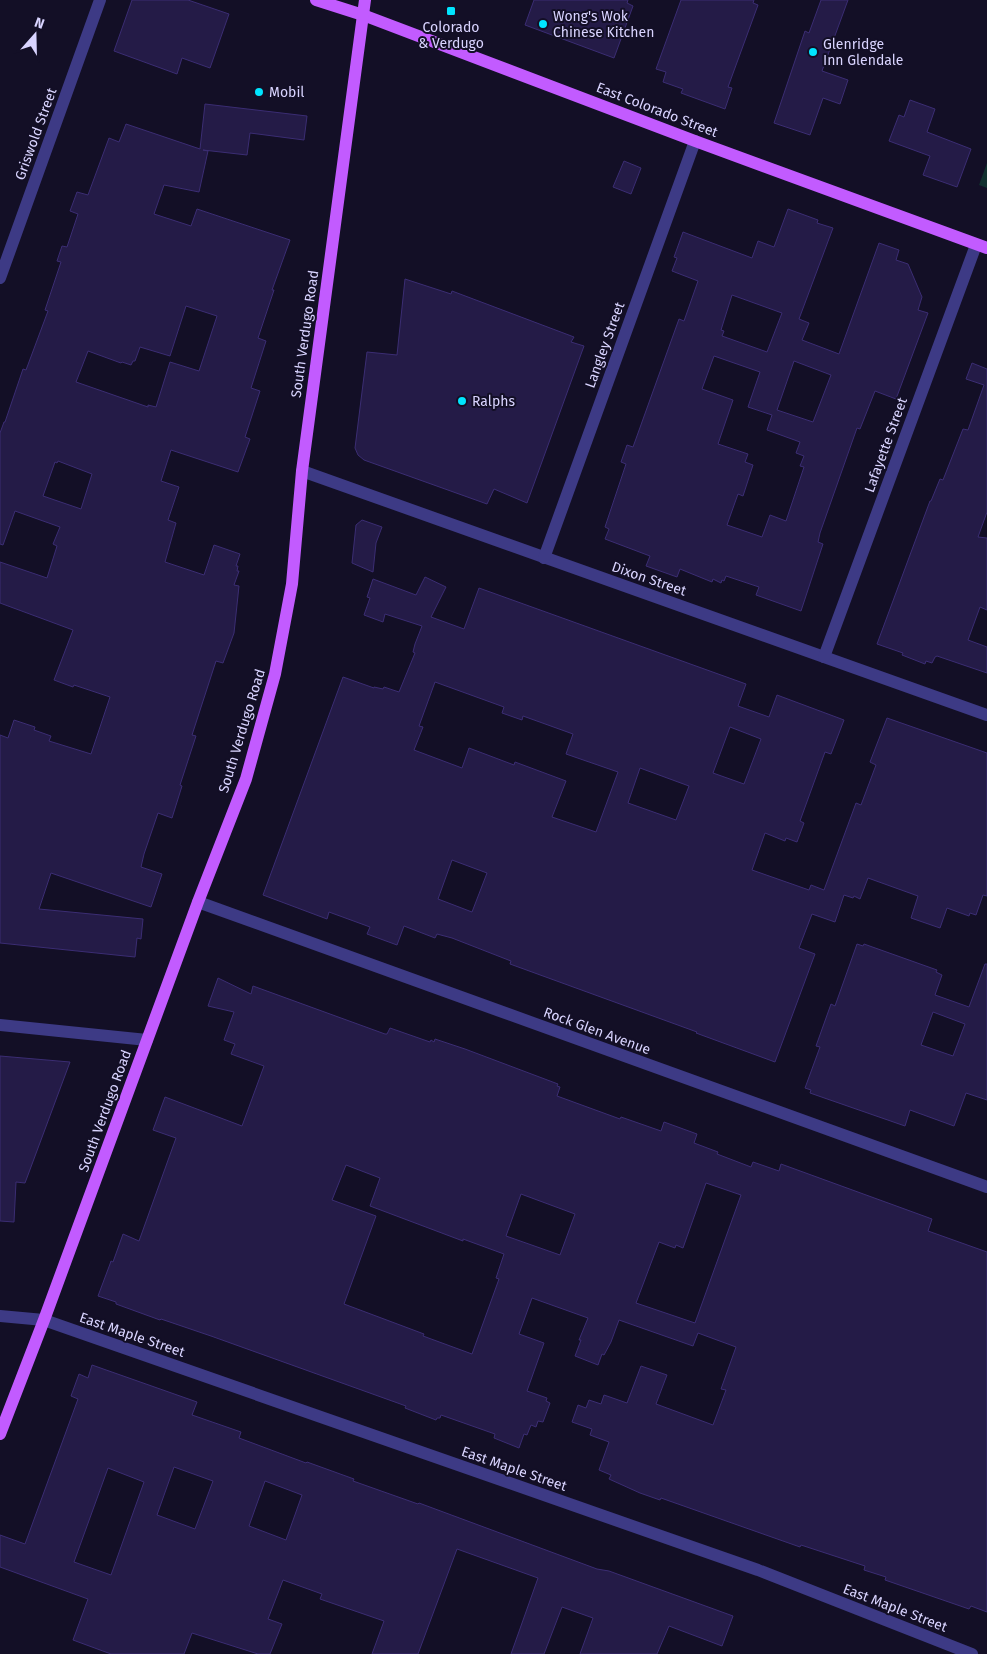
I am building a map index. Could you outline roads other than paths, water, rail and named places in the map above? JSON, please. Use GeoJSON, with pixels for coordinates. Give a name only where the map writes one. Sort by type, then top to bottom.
{"type":"FeatureCollection","features":[{"type":"Feature","properties":{"kind":"main road","name":"East Colorado Street"},"geometry":{"type":"LineString","coordinates":[[316,0],[363,15],[981,247]]}},
{"type":"Feature","properties":{"kind":"main road","name":"South Verdugo Road"},"geometry":{"type":"LineString","coordinates":[[0,1434],[198,902],[246,780],[276,674],[292,584],[302,471],[365,0]]}},
{"type":"Feature","properties":{"kind":"street","name":"Griswold Street"},"geometry":{"type":"LineString","coordinates":[[0,278],[100,0]]}},
{"type":"Feature","properties":{"kind":"street","name":"Langley Street"},"geometry":{"type":"LineString","coordinates":[[544,558],[695,141]]}},
{"type":"Feature","properties":{"kind":"street","name":"Lafayette Street"},"geometry":{"type":"LineString","coordinates":[[824,656],[981,247]]}},
{"type":"Feature","properties":{"kind":"street","name":"Dixon Street"},"geometry":{"type":"LineString","coordinates":[[302,471],[987,715]]}},
{"type":"Feature","properties":{"kind":"street","name":"Rock Glen Avenue"},"geometry":{"type":"LineString","coordinates":[[198,902],[987,1188]]}},
{"type":"Feature","properties":{"kind":"street"},"geometry":{"type":"LineString","coordinates":[[0,1025],[147,1040]]}},
{"type":"Feature","properties":{"kind":"street","name":"East Maple Street"},"geometry":{"type":"LineString","coordinates":[[0,1316],[44,1320],[758,1570],[972,1654]]}},
{"type":"Feature","properties":{"kind":"place","name":"Colorado & Verdugo"},"geometry":{"type":"Point","coordinates":[451,11]}},
{"type":"Feature","properties":{"kind":"place","name":"Wong's Wok Chinese Kitchen"},"geometry":{"type":"Point","coordinates":[543,24]}},
{"type":"Feature","properties":{"kind":"place","name":"Glenridge Inn Glendale"},"geometry":{"type":"Point","coordinates":[813,52]}},
{"type":"Feature","properties":{"kind":"place","name":"Mobil"},"geometry":{"type":"Point","coordinates":[259,92]}},
{"type":"Feature","properties":{"kind":"place","name":"Ralphs"},"geometry":{"type":"Point","coordinates":[462,401]}}]}
